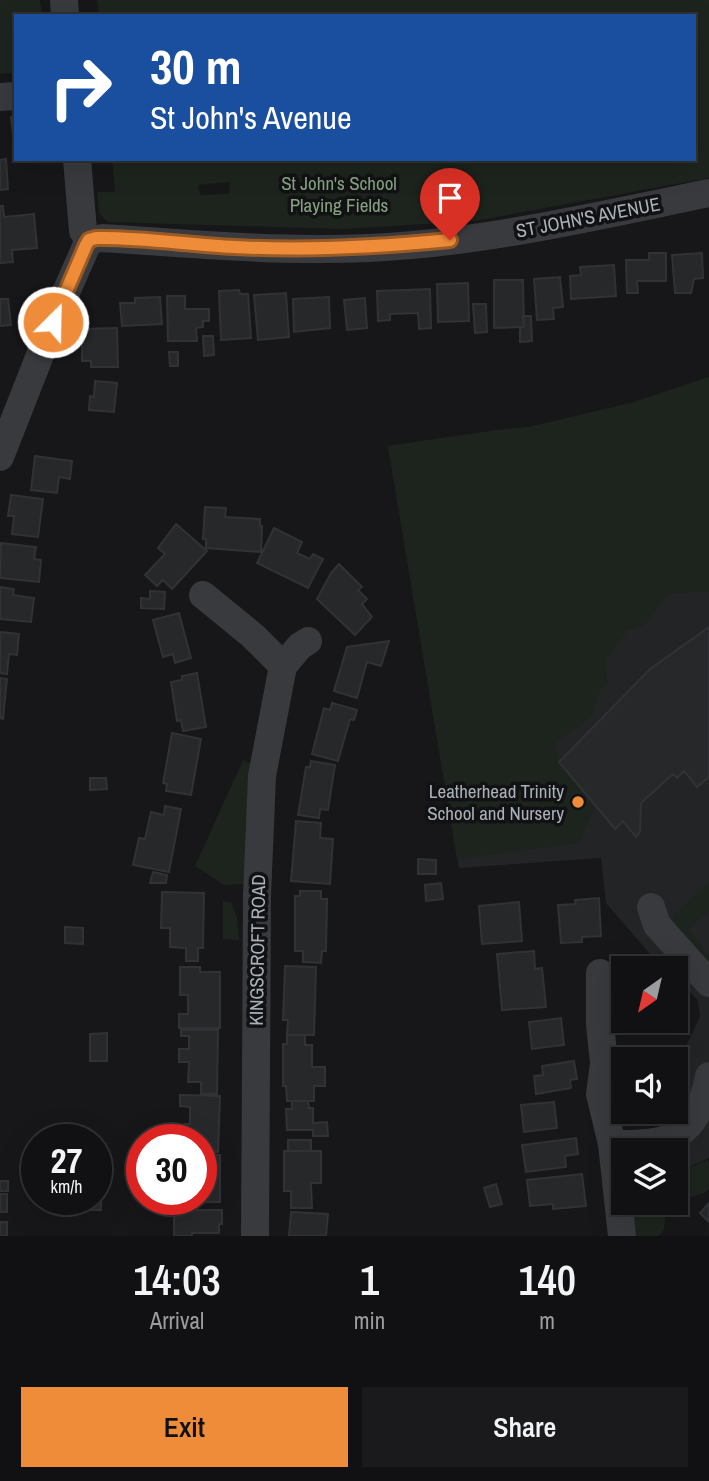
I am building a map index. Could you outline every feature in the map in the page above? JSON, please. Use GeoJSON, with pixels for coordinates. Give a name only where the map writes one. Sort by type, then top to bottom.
{"type":"FeatureCollection","features":[{"type":"Feature","properties":{"kind":"street"},"geometry":{"type":"LineString","coordinates":[[0,457],[48,334],[89,240],[83,231],[77,161]]}},
{"type":"Feature","properties":{"kind":"street","name":"ST JOHN'S AVENUE"},"geometry":{"type":"LineString","coordinates":[[89,240],[103,238],[238,247],[370,248],[477,237],[709,193]]}},
{"type":"Feature","properties":{"kind":"street"},"geometry":{"type":"LineString","coordinates":[[203,595],[253,636],[283,666],[308,640]]}},
{"type":"Feature","properties":{"kind":"street","name":"KINGSCROFT ROAD"},"geometry":{"type":"LineString","coordinates":[[255,1236],[257,896],[262,776],[283,666]]}},
{"type":"Feature","properties":{"kind":"street"},"geometry":{"type":"LineString","coordinates":[[652,907],[657,925],[709,983]]}},
{"type":"Feature","properties":{"kind":"street"},"geometry":{"type":"LineString","coordinates":[[600,973],[600,1024],[604,1063],[600,1094],[611,1140]]}},
{"type":"Feature","properties":{"kind":"street"},"geometry":{"type":"LineString","coordinates":[[670,1138],[684,1129],[705,1098],[709,1076]]}},
{"type":"Feature","properties":{"kind":"street"},"geometry":{"type":"LineString","coordinates":[[620,1215],[622,1236]]}},
{"type":"Feature","properties":{"kind":"shaded area","name":"Leatherhead Trinity School and Nursery"},"geometry":{"type":"Polygon","coordinates":[[[709,377],[709,1158],[688,1168],[688,1138],[674,1138],[673,1124],[688,1124],[688,1047],[685,1047],[700,1017],[698,1001],[688,990],[688,956],[650,954],[606,903],[601,858],[459,868],[388,446],[529,427],[631,403],[709,377]]]}},
{"type":"Feature","properties":{"kind":"green space"},"geometry":{"type":"Polygon","coordinates":[[[0,0],[40,0],[42,14],[14,14],[14,72],[0,74],[0,0]]]}},
{"type":"Feature","properties":{"kind":"green space","name":"St John's School Playing Fields"},"geometry":{"type":"Polygon","coordinates":[[[97,0],[709,0],[709,178],[474,221],[343,229],[108,222],[99,213],[97,192],[115,192],[112,161],[696,161],[696,14],[99,14],[97,0]],[[230,182],[198,185],[200,195],[229,194],[230,182]]]}},
{"type":"Feature","properties":{"kind":"green space","name":"Leatherhead Trinity School and Nursery"},"geometry":{"type":"Polygon","coordinates":[[[709,377],[709,592],[669,593],[646,624],[627,631],[606,661],[607,682],[601,689],[592,716],[554,744],[560,762],[596,805],[579,843],[457,859],[388,446],[529,427],[631,403],[709,377]]]}},
{"type":"Feature","properties":{"kind":"green space"},"geometry":{"type":"Polygon","coordinates":[[[243,760],[255,765],[246,884],[224,885],[195,866],[243,760]]]}},
{"type":"Feature","properties":{"kind":"green space"},"geometry":{"type":"Polygon","coordinates":[[[709,883],[709,911],[688,929],[709,955],[709,972],[674,930],[673,916],[709,883]]]}},
{"type":"Feature","properties":{"kind":"green space"},"geometry":{"type":"Polygon","coordinates":[[[223,901],[231,902],[237,917],[239,940],[223,939],[223,901]]]}},
{"type":"Feature","properties":{"kind":"green space"},"geometry":{"type":"Polygon","coordinates":[[[707,1160],[709,1163],[709,1189],[688,1198],[688,1168],[707,1160]]]}},
{"type":"Feature","properties":{"kind":"green space"},"geometry":{"type":"Polygon","coordinates":[[[630,1215],[666,1215],[664,1229],[659,1236],[634,1236],[630,1215]]]}},
{"type":"Feature","properties":{"kind":"building"},"geometry":{"type":"Polygon","coordinates":[[[14,116],[14,144],[11,117],[14,116]]]}},
{"type":"Feature","properties":{"kind":"building"},"geometry":{"type":"Polygon","coordinates":[[[6,159],[8,189],[0,190],[0,160],[6,159]]]}},
{"type":"Feature","properties":{"kind":"building"},"geometry":{"type":"Polygon","coordinates":[[[0,206],[3,206],[4,217],[34,214],[37,248],[12,250],[13,262],[0,263],[0,206]]]}},
{"type":"Feature","properties":{"kind":"building"},"geometry":{"type":"Polygon","coordinates":[[[649,253],[666,253],[666,281],[637,281],[638,293],[627,293],[626,260],[649,260],[649,253]]]}},
{"type":"Feature","properties":{"kind":"building"},"geometry":{"type":"Polygon","coordinates":[[[702,253],[703,278],[694,279],[691,293],[675,293],[672,255],[702,253]]]}},
{"type":"Feature","properties":{"kind":"building"},"geometry":{"type":"Polygon","coordinates":[[[614,265],[616,296],[571,299],[570,276],[581,275],[580,267],[614,265]]]}},
{"type":"Feature","properties":{"kind":"building"},"geometry":{"type":"Polygon","coordinates":[[[560,277],[563,307],[553,308],[554,319],[537,320],[534,279],[560,277]]]}},
{"type":"Feature","properties":{"kind":"building"},"geometry":{"type":"Polygon","coordinates":[[[494,280],[523,280],[524,327],[494,328],[494,280]]]}},
{"type":"Feature","properties":{"kind":"building"},"geometry":{"type":"Polygon","coordinates":[[[468,283],[469,321],[438,322],[437,284],[468,283]]]}},
{"type":"Feature","properties":{"kind":"building"},"geometry":{"type":"Polygon","coordinates":[[[430,289],[431,328],[419,329],[418,313],[390,314],[390,320],[378,321],[377,291],[430,289]]]}},
{"type":"Feature","properties":{"kind":"building"},"geometry":{"type":"Polygon","coordinates":[[[239,290],[240,294],[248,294],[251,338],[221,340],[219,291],[239,290]]]}},
{"type":"Feature","properties":{"kind":"building"},"geometry":{"type":"Polygon","coordinates":[[[286,293],[289,337],[258,340],[254,295],[286,293]]]}},
{"type":"Feature","properties":{"kind":"building"},"geometry":{"type":"Polygon","coordinates":[[[167,296],[185,296],[185,309],[209,309],[209,321],[203,321],[203,327],[196,328],[197,341],[168,341],[167,296]]]}},
{"type":"Feature","properties":{"kind":"building"},"geometry":{"type":"Polygon","coordinates":[[[160,297],[162,324],[122,326],[120,303],[135,303],[135,298],[160,297]]]}},
{"type":"Feature","properties":{"kind":"building"},"geometry":{"type":"Polygon","coordinates":[[[329,297],[330,328],[294,332],[293,299],[329,297]]]}},
{"type":"Feature","properties":{"kind":"building"},"geometry":{"type":"Polygon","coordinates":[[[365,298],[367,328],[347,330],[344,300],[365,298]]]}},
{"type":"Feature","properties":{"kind":"building"},"geometry":{"type":"Polygon","coordinates":[[[0,299],[8,299],[11,325],[0,326],[0,299]]]}},
{"type":"Feature","properties":{"kind":"building"},"geometry":{"type":"Polygon","coordinates":[[[473,304],[486,304],[487,332],[475,333],[473,304]]]}},
{"type":"Feature","properties":{"kind":"building"},"geometry":{"type":"Polygon","coordinates":[[[523,316],[531,316],[532,341],[520,342],[520,328],[524,327],[523,316]]]}},
{"type":"Feature","properties":{"kind":"building"},"geometry":{"type":"Polygon","coordinates":[[[117,328],[118,367],[91,367],[91,361],[82,361],[82,329],[117,328]]]}},
{"type":"Feature","properties":{"kind":"building"},"geometry":{"type":"Polygon","coordinates":[[[203,336],[213,336],[214,355],[204,356],[203,336]]]}},
{"type":"Feature","properties":{"kind":"building"},"geometry":{"type":"Polygon","coordinates":[[[169,352],[178,352],[178,366],[170,366],[169,352]]]}},
{"type":"Feature","properties":{"kind":"building"},"geometry":{"type":"Polygon","coordinates":[[[95,381],[117,383],[114,412],[89,410],[90,396],[94,397],[95,381]]]}},
{"type":"Feature","properties":{"kind":"building"},"geometry":{"type":"Polygon","coordinates":[[[35,456],[72,461],[70,479],[59,477],[57,493],[31,490],[35,456]]]}},
{"type":"Feature","properties":{"kind":"building"},"geometry":{"type":"Polygon","coordinates":[[[11,495],[43,499],[38,537],[12,534],[14,516],[8,516],[11,495]]]}},
{"type":"Feature","properties":{"kind":"building"},"geometry":{"type":"Polygon","coordinates":[[[205,507],[226,508],[225,517],[260,519],[261,552],[206,548],[206,539],[203,539],[205,507]]]}},
{"type":"Feature","properties":{"kind":"building"},"geometry":{"type":"Polygon","coordinates":[[[176,524],[207,551],[172,589],[163,580],[157,586],[145,575],[165,554],[158,548],[176,524]]]}},
{"type":"Feature","properties":{"kind":"building"},"geometry":{"type":"Polygon","coordinates":[[[274,528],[302,542],[297,553],[310,559],[313,554],[323,559],[308,588],[257,563],[274,528]]]}},
{"type":"Feature","properties":{"kind":"building"},"geometry":{"type":"Polygon","coordinates":[[[1,543],[36,547],[34,559],[41,560],[39,582],[0,578],[1,543]]]}},
{"type":"Feature","properties":{"kind":"building"},"geometry":{"type":"Polygon","coordinates":[[[339,564],[362,587],[358,590],[367,599],[362,604],[372,617],[355,635],[317,599],[339,564]]]}},
{"type":"Feature","properties":{"kind":"building"},"geometry":{"type":"Polygon","coordinates":[[[0,587],[14,589],[13,595],[34,598],[31,622],[0,619],[0,587]]]}},
{"type":"Feature","properties":{"kind":"building"},"geometry":{"type":"Polygon","coordinates":[[[150,591],[165,592],[164,609],[141,608],[141,598],[150,599],[150,591]]]}},
{"type":"Feature","properties":{"kind":"building"},"geometry":{"type":"Polygon","coordinates":[[[179,613],[191,658],[175,663],[173,654],[163,657],[153,620],[179,613]]]}},
{"type":"Feature","properties":{"kind":"building"},"geometry":{"type":"Polygon","coordinates":[[[709,627],[709,777],[697,787],[684,771],[677,778],[673,774],[641,803],[640,832],[636,837],[623,821],[615,829],[559,762],[650,669],[709,627]]]}},
{"type":"Feature","properties":{"kind":"building"},"geometry":{"type":"Polygon","coordinates":[[[0,632],[19,634],[17,655],[9,654],[7,674],[0,673],[0,632]]]}},
{"type":"Feature","properties":{"kind":"building"},"geometry":{"type":"Polygon","coordinates":[[[389,641],[381,666],[367,662],[357,698],[334,691],[347,647],[389,641]]]}},
{"type":"Feature","properties":{"kind":"building"},"geometry":{"type":"Polygon","coordinates":[[[197,673],[206,727],[183,731],[181,720],[177,721],[171,682],[197,673]]]}},
{"type":"Feature","properties":{"kind":"building"},"geometry":{"type":"Polygon","coordinates":[[[0,678],[7,679],[3,719],[0,718],[0,678]]]}},
{"type":"Feature","properties":{"kind":"building"},"geometry":{"type":"Polygon","coordinates":[[[332,703],[357,710],[354,720],[350,719],[338,761],[312,754],[324,708],[330,710],[332,703]]]}},
{"type":"Feature","properties":{"kind":"building"},"geometry":{"type":"Polygon","coordinates":[[[172,733],[201,739],[191,795],[166,791],[167,784],[163,783],[172,733]]]}},
{"type":"Feature","properties":{"kind":"building"},"geometry":{"type":"Polygon","coordinates":[[[311,761],[335,765],[328,810],[320,809],[319,818],[298,815],[306,767],[310,767],[311,761]]]}},
{"type":"Feature","properties":{"kind":"building"},"geometry":{"type":"Polygon","coordinates":[[[90,778],[106,778],[107,789],[90,790],[90,778]]]}},
{"type":"Feature","properties":{"kind":"building"},"geometry":{"type":"Polygon","coordinates":[[[165,806],[181,809],[169,872],[133,865],[139,838],[145,839],[151,812],[164,815],[165,806]]]}},
{"type":"Feature","properties":{"kind":"building"},"geometry":{"type":"Polygon","coordinates":[[[296,821],[321,823],[320,838],[333,839],[330,884],[291,881],[296,821]]]}},
{"type":"Feature","properties":{"kind":"building"},"geometry":{"type":"Polygon","coordinates":[[[418,859],[436,860],[436,874],[418,874],[418,859]]]}},
{"type":"Feature","properties":{"kind":"building"},"geometry":{"type":"Polygon","coordinates":[[[153,872],[167,875],[166,883],[150,883],[153,872]]]}},
{"type":"Feature","properties":{"kind":"building"},"geometry":{"type":"Polygon","coordinates":[[[441,883],[443,899],[426,901],[425,885],[441,883]]]}},
{"type":"Feature","properties":{"kind":"building"},"geometry":{"type":"Polygon","coordinates":[[[300,891],[321,891],[321,899],[327,899],[326,951],[322,951],[321,963],[303,962],[303,951],[295,951],[295,896],[300,896],[300,891]]]}},
{"type":"Feature","properties":{"kind":"building"},"geometry":{"type":"Polygon","coordinates":[[[162,892],[204,893],[203,948],[198,948],[198,961],[186,961],[186,948],[170,947],[170,928],[161,928],[162,892]]]}},
{"type":"Feature","properties":{"kind":"building"},"geometry":{"type":"Polygon","coordinates":[[[599,898],[601,936],[582,937],[582,942],[561,943],[558,905],[599,898]]]}},
{"type":"Feature","properties":{"kind":"building"},"geometry":{"type":"Polygon","coordinates":[[[519,902],[522,941],[482,944],[479,906],[519,902]]]}},
{"type":"Feature","properties":{"kind":"building"},"geometry":{"type":"Polygon","coordinates":[[[65,927],[83,928],[83,944],[65,943],[65,927]]]}},
{"type":"Feature","properties":{"kind":"building"},"geometry":{"type":"Polygon","coordinates":[[[534,951],[535,969],[542,968],[546,1007],[502,1010],[497,954],[534,951]]]}},
{"type":"Feature","properties":{"kind":"building"},"geometry":{"type":"Polygon","coordinates":[[[285,966],[316,967],[314,1035],[287,1035],[288,1020],[283,1020],[285,966]]]}},
{"type":"Feature","properties":{"kind":"building"},"geometry":{"type":"Polygon","coordinates":[[[180,967],[200,967],[200,972],[220,972],[220,1028],[179,1028],[179,1014],[188,1014],[188,995],[180,995],[180,967]]]}},
{"type":"Feature","properties":{"kind":"building"},"geometry":{"type":"Polygon","coordinates":[[[561,1018],[564,1045],[532,1049],[529,1022],[561,1018]]]}},
{"type":"Feature","properties":{"kind":"building"},"geometry":{"type":"Polygon","coordinates":[[[181,1030],[218,1030],[217,1094],[201,1094],[201,1082],[188,1082],[189,1062],[179,1062],[179,1049],[189,1049],[189,1036],[181,1036],[181,1030]]]}},
{"type":"Feature","properties":{"kind":"building"},"geometry":{"type":"Polygon","coordinates":[[[107,1033],[107,1061],[90,1061],[90,1034],[107,1033]]]}},
{"type":"Feature","properties":{"kind":"building"},"geometry":{"type":"Polygon","coordinates":[[[287,1035],[305,1035],[305,1045],[312,1045],[312,1067],[325,1067],[325,1086],[314,1086],[314,1101],[287,1101],[286,1086],[283,1086],[283,1044],[287,1044],[287,1035]]]}},
{"type":"Feature","properties":{"kind":"building"},"geometry":{"type":"Polygon","coordinates":[[[574,1061],[577,1079],[570,1080],[571,1088],[536,1094],[534,1076],[543,1075],[542,1066],[574,1061]]]}},
{"type":"Feature","properties":{"kind":"building"},"geometry":{"type":"Polygon","coordinates":[[[180,1095],[220,1096],[218,1152],[217,1124],[190,1124],[190,1107],[180,1106],[180,1095]]]}},
{"type":"Feature","properties":{"kind":"building"},"geometry":{"type":"Polygon","coordinates":[[[292,1101],[308,1101],[309,1108],[313,1108],[313,1123],[327,1122],[328,1136],[313,1136],[313,1130],[287,1130],[286,1109],[292,1109],[292,1101]]]}},
{"type":"Feature","properties":{"kind":"building"},"geometry":{"type":"Polygon","coordinates":[[[554,1102],[557,1128],[524,1132],[521,1105],[554,1102]]]}},
{"type":"Feature","properties":{"kind":"building"},"geometry":{"type":"Polygon","coordinates":[[[576,1138],[578,1154],[565,1156],[566,1167],[526,1172],[522,1145],[576,1138]]]}},
{"type":"Feature","properties":{"kind":"building"},"geometry":{"type":"Polygon","coordinates":[[[288,1140],[311,1140],[311,1151],[288,1151],[288,1140]]]}},
{"type":"Feature","properties":{"kind":"building"},"geometry":{"type":"Polygon","coordinates":[[[284,1151],[321,1151],[321,1183],[311,1183],[312,1208],[291,1208],[291,1191],[284,1191],[284,1151]]]}},
{"type":"Feature","properties":{"kind":"building"},"geometry":{"type":"Polygon","coordinates":[[[217,1155],[220,1155],[220,1202],[217,1202],[217,1155]]]}},
{"type":"Feature","properties":{"kind":"building"},"geometry":{"type":"Polygon","coordinates":[[[582,1174],[586,1206],[553,1209],[553,1204],[530,1206],[527,1180],[582,1174]]]}},
{"type":"Feature","properties":{"kind":"building"},"geometry":{"type":"Polygon","coordinates":[[[0,1181],[8,1181],[8,1191],[0,1191],[0,1181]]]}},
{"type":"Feature","properties":{"kind":"building"},"geometry":{"type":"Polygon","coordinates":[[[496,1184],[502,1204],[490,1207],[484,1188],[496,1184]]]}},
{"type":"Feature","properties":{"kind":"building"},"geometry":{"type":"Polygon","coordinates":[[[0,1194],[7,1194],[7,1212],[0,1212],[0,1194]]]}},
{"type":"Feature","properties":{"kind":"building"},"geometry":{"type":"Polygon","coordinates":[[[709,1203],[709,1222],[700,1213],[709,1203]]]}},
{"type":"Feature","properties":{"kind":"building"},"geometry":{"type":"Polygon","coordinates":[[[217,1210],[222,1210],[219,1233],[174,1236],[174,1215],[217,1215],[217,1210]]]}},
{"type":"Feature","properties":{"kind":"building"},"geometry":{"type":"Polygon","coordinates":[[[291,1212],[328,1214],[326,1236],[289,1236],[291,1212]]]}},
{"type":"Feature","properties":{"kind":"building"},"geometry":{"type":"Polygon","coordinates":[[[0,1222],[7,1222],[7,1236],[0,1236],[0,1222]]]}},
{"type":"Feature","properties":{"kind":"place","name":"Leatherhead Trinity School and Nursery"},"geometry":{"type":"Point","coordinates":[578,802]}},
{"type":"Feature","properties":{"kind":"route"},"geometry":{"type":"LineString","coordinates":[[53,322],[86,245],[89,240],[96,238],[304,249],[370,248],[450,240]]}}]}
